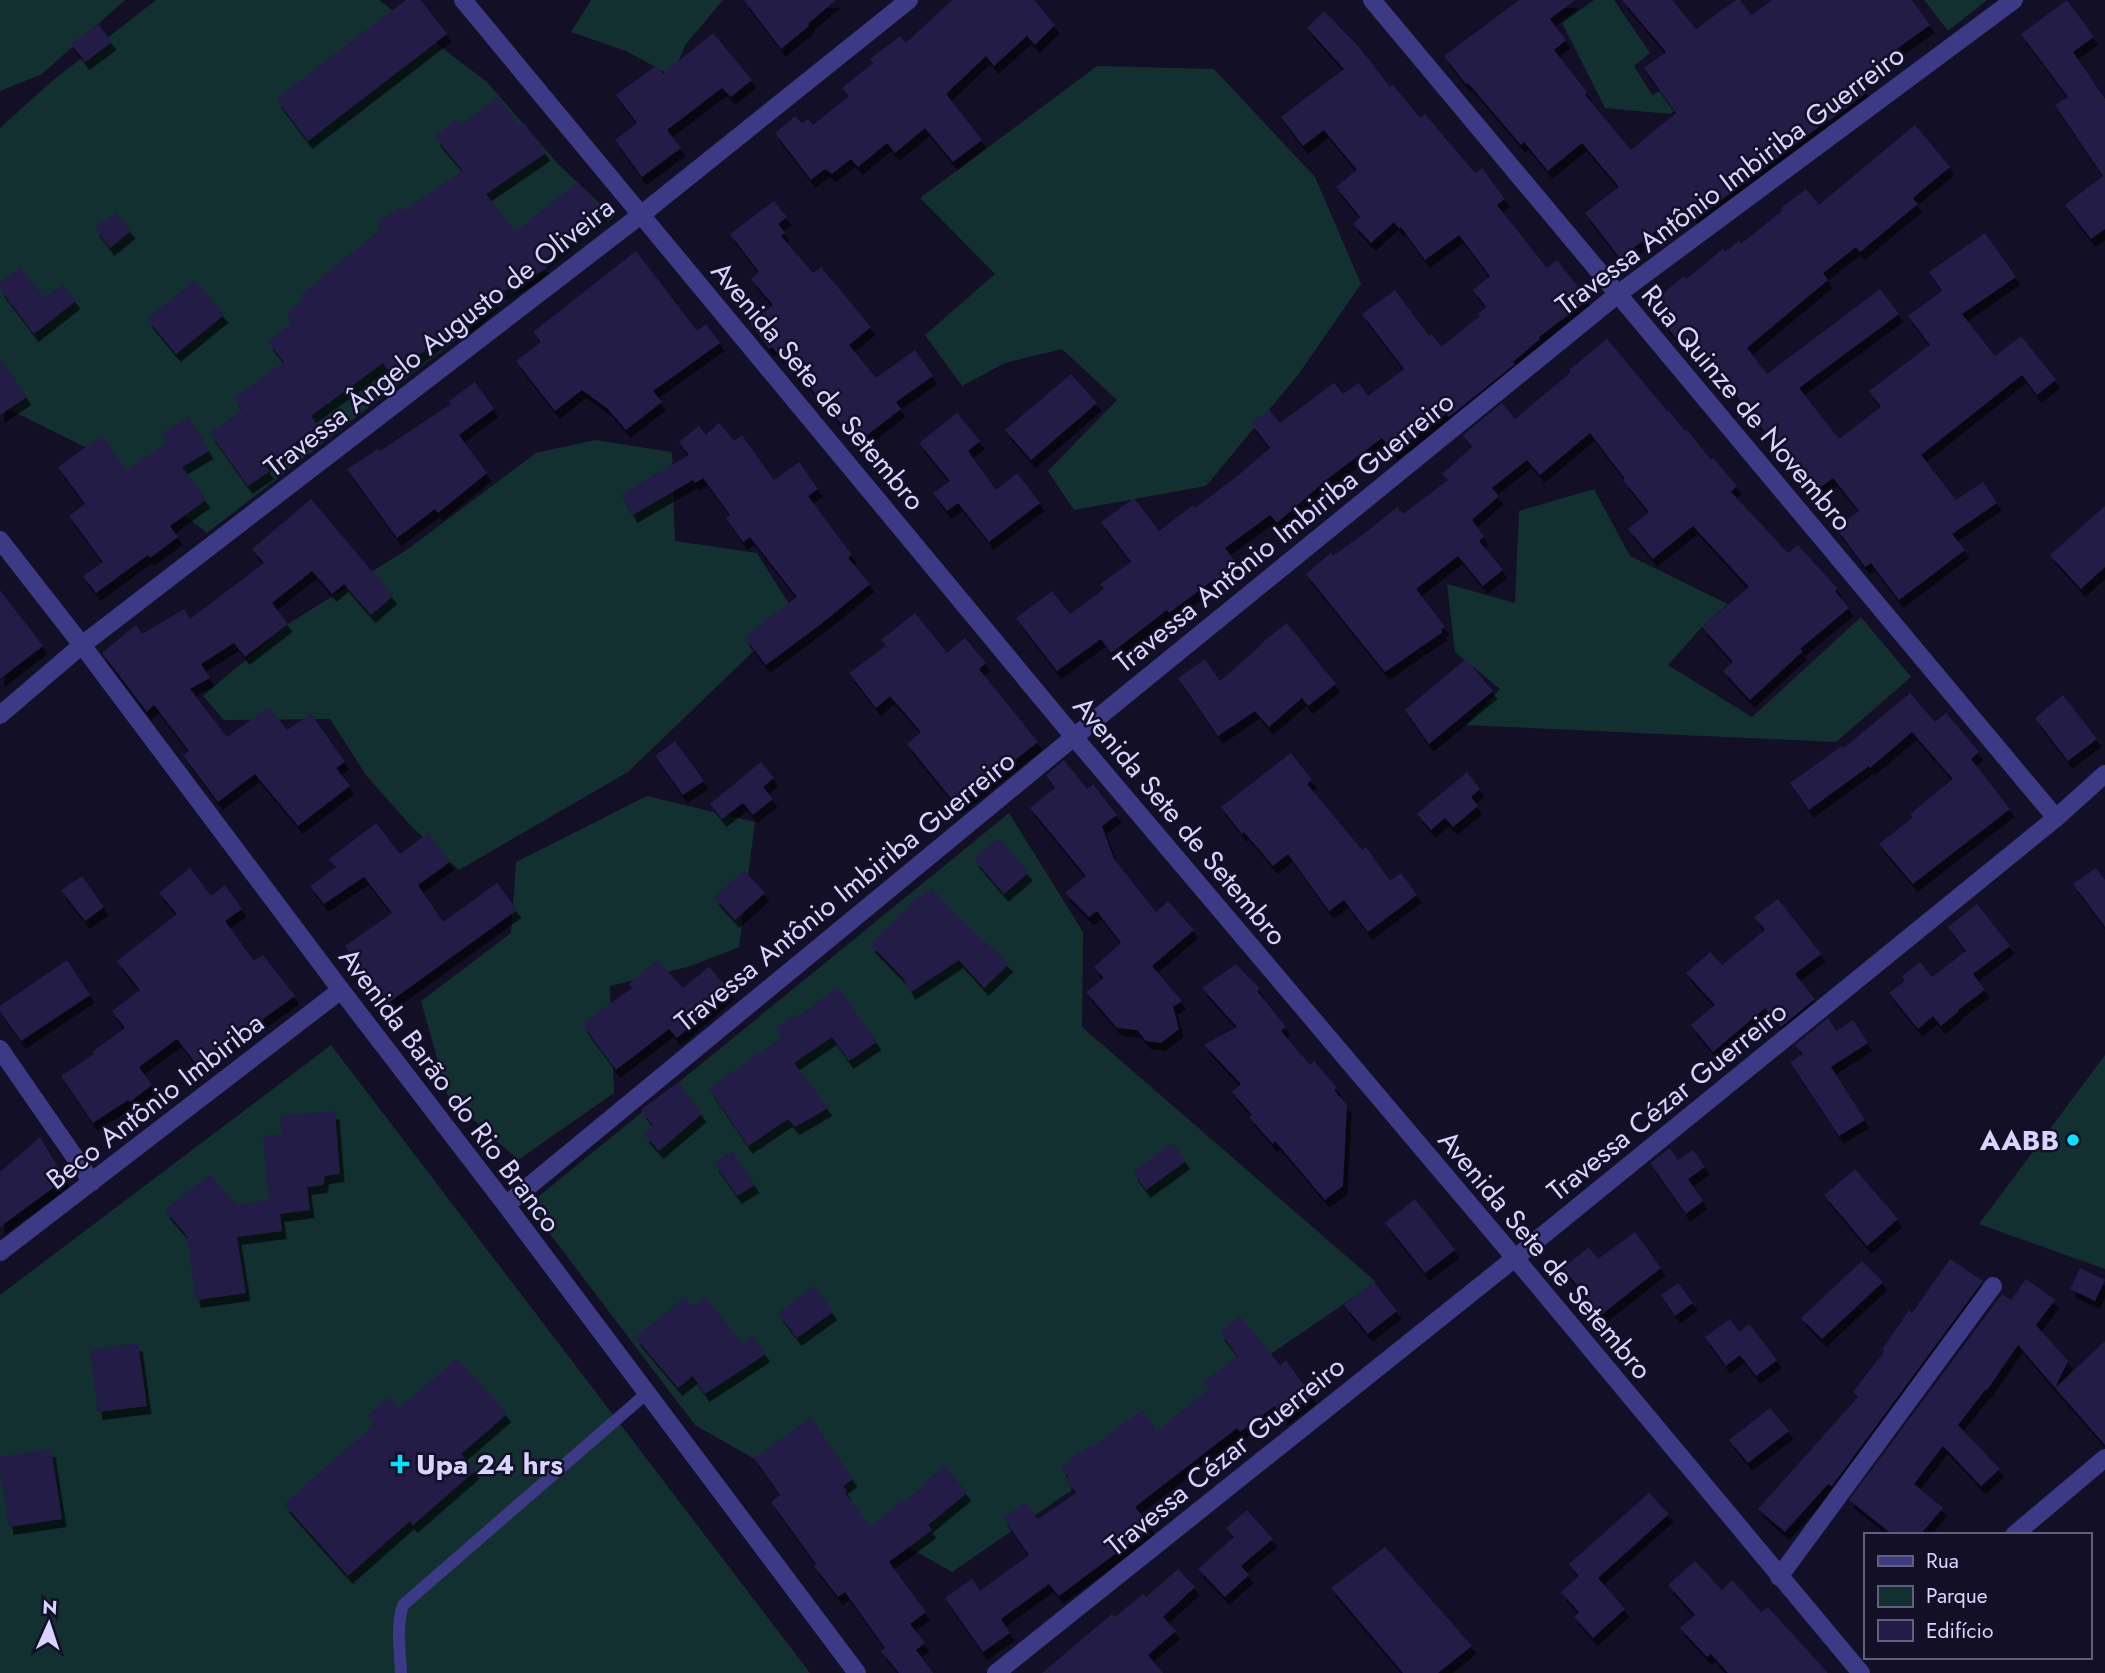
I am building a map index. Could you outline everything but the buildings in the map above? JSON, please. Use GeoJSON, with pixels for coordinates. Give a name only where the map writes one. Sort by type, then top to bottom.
{"type":"FeatureCollection","features":[{"type":"Feature","properties":{"kind":"street","name":"Avenida Sete de Setembro"},"geometry":{"type":"LineString","coordinates":[[463,0],[1074,737],[1515,1258],[1779,1577],[1859,1668]]}},
{"type":"Feature","properties":{"kind":"street","name":"Travessa Ângelo Augusto de Oliveira"},"geometry":{"type":"LineString","coordinates":[[0,715],[82,645],[642,214],[909,0]]}},
{"type":"Feature","properties":{"kind":"street","name":"Rua Quinze de Novembro"},"geometry":{"type":"LineString","coordinates":[[1372,0],[2056,817]]}},
{"type":"Feature","properties":{"kind":"street","name":"Travessa Antônio Imbiriba Guerreiro"},"geometry":{"type":"LineString","coordinates":[[506,1205],[1618,294],[2014,0]]}},
{"type":"Feature","properties":{"kind":"street","name":"Avenida Barão do Rio Branco"},"geometry":{"type":"LineString","coordinates":[[0,540],[506,1205],[857,1673]]}},
{"type":"Feature","properties":{"kind":"street","name":"Travessa Cézar Guerreiro"},"geometry":{"type":"LineString","coordinates":[[996,1673],[1515,1258],[2056,817],[2105,774]]}},
{"type":"Feature","properties":{"kind":"street","name":"Beco Antônio Imbiriba"},"geometry":{"type":"LineString","coordinates":[[0,1252],[341,990]]}},
{"type":"Feature","properties":{"kind":"street"},"geometry":{"type":"LineString","coordinates":[[0,1049],[92,1182]]}},
{"type":"Feature","properties":{"kind":"street"},"geometry":{"type":"LineString","coordinates":[[1779,1577],[1993,1286]]}},
{"type":"Feature","properties":{"kind":"street"},"geometry":{"type":"LineString","coordinates":[[2016,1533],[2105,1458]]}},
{"type":"Feature","properties":{"kind":"lane"},"geometry":{"type":"LineString","coordinates":[[401,1673],[399,1630],[403,1605],[647,1393]]}},
{"type":"Feature","properties":{"kind":"green space"},"geometry":{"type":"Polygon","coordinates":[[[0,0],[125,0],[42,74],[0,91],[0,0]]]}},
{"type":"Feature","properties":{"kind":"green space"},"geometry":{"type":"Polygon","coordinates":[[[156,0],[379,0],[487,82],[558,164],[614,217],[207,533],[115,462],[0,405],[0,128],[52,81],[156,0]]]}},
{"type":"Feature","properties":{"kind":"green space"},"geometry":{"type":"Polygon","coordinates":[[[591,0],[723,0],[686,44],[672,76],[626,51],[571,32],[591,0]]]}},
{"type":"Feature","properties":{"kind":"green space"},"geometry":{"type":"Polygon","coordinates":[[[1594,0],[1614,0],[1650,53],[1634,66],[1652,95],[1689,78],[1696,96],[1670,114],[1605,108],[1562,23],[1594,0]]]}},
{"type":"Feature","properties":{"kind":"green space"},"geometry":{"type":"Polygon","coordinates":[[[1924,0],[1987,0],[1948,31],[1924,0]]]}},
{"type":"Feature","properties":{"kind":"green space"},"geometry":{"type":"Polygon","coordinates":[[[1097,66],[1214,69],[1315,177],[1361,284],[1298,375],[1206,486],[1074,510],[1048,471],[1117,400],[1062,349],[1005,363],[962,386],[925,335],[995,274],[920,198],[1097,66]]]}},
{"type":"Feature","properties":{"kind":"green space"},"geometry":{"type":"Polygon","coordinates":[[[595,440],[672,452],[675,541],[757,553],[794,612],[628,772],[459,870],[411,826],[366,775],[330,719],[224,720],[203,696],[288,624],[408,549],[536,453],[595,440]]]}},
{"type":"Feature","properties":{"kind":"green space"},"geometry":{"type":"Polygon","coordinates":[[[1594,489],[1630,556],[1728,604],[1702,627],[1668,665],[1752,717],[1861,617],[1911,677],[1836,742],[1466,725],[1500,689],[1455,652],[1447,584],[1515,603],[1519,511],[1594,489]]]}},
{"type":"Feature","properties":{"kind":"green space"},"geometry":{"type":"Polygon","coordinates":[[[647,796],[755,822],[739,947],[691,966],[610,986],[614,1093],[518,1160],[448,1097],[421,1001],[511,933],[516,862],[647,796]]]}},
{"type":"Feature","properties":{"kind":"green space"},"geometry":{"type":"Polygon","coordinates":[[[1009,813],[1083,932],[1082,1027],[1376,1282],[952,1572],[695,1425],[528,1205],[1009,813]]]}},
{"type":"Feature","properties":{"kind":"green space"},"geometry":{"type":"Polygon","coordinates":[[[331,1045],[810,1673],[0,1673],[0,1295],[331,1045]]]}},
{"type":"Feature","properties":{"kind":"green space","name":"AABB"},"geometry":{"type":"Polygon","coordinates":[[[2105,1055],[2105,1269],[1979,1224],[2105,1055]]]}},
{"type":"Feature","properties":{"kind":"place","name":"AABB"},"geometry":{"type":"Point","coordinates":[2073,1140]}},
{"type":"Feature","properties":{"kind":"place","name":"Upa 24 hrs"},"geometry":{"type":"Point","coordinates":[400,1464]}}]}
